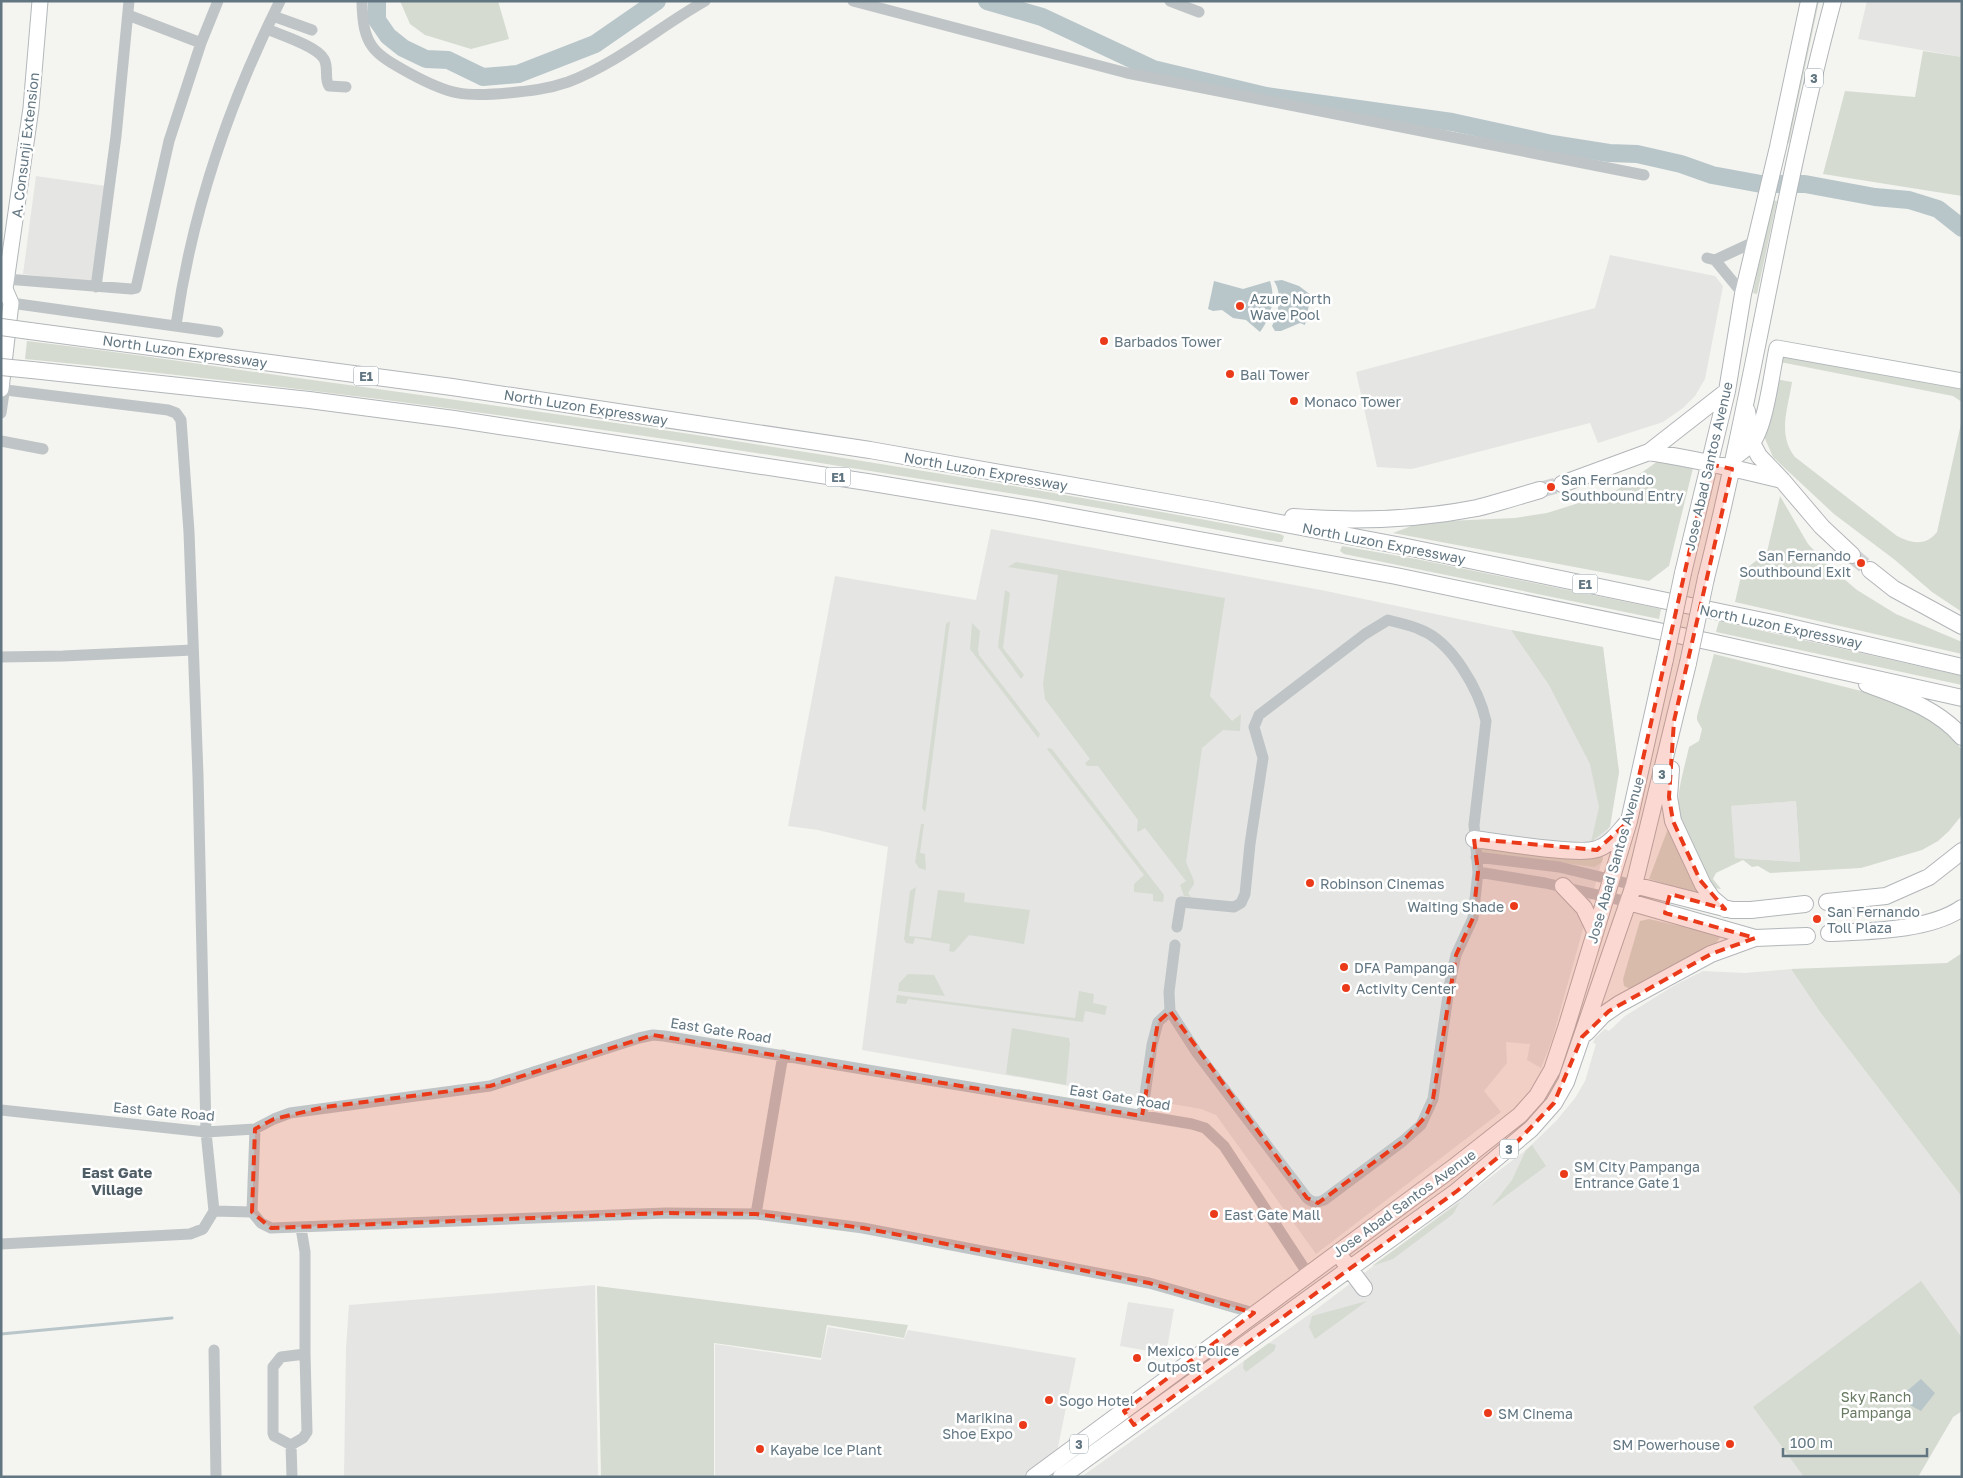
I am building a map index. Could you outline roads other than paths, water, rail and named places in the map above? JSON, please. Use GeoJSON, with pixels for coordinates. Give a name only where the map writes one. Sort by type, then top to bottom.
{"type":"FeatureCollection","features":[{"type":"Feature","properties":{"kind":"highway","name":"Jose Abad Santos Avenue"},"geometry":{"type":"LineString","coordinates":[[1034,1477],[1201,1356],[1254,1313],[1454,1167],[1512,1122],[1532,1102],[1552,1070],[1629,821],[1683,573],[1726,391],[1743,294],[1778,147],[1809,1]]}},
{"type":"Feature","properties":{"kind":"highway","name":"Jose Abad Santos Avenue"},"geometry":{"type":"LineString","coordinates":[[1061,1477],[1134,1425],[1346,1264],[1456,1191],[1531,1129],[1546,1113],[1561,1092],[1582,1037],[1634,885],[1688,663],[1733,464],[1783,210],[1833,1]]}},
{"type":"Feature","properties":{"kind":"highway","name":"North Luzon Expressway"},"geometry":{"type":"LineString","coordinates":[[1,327],[442,386],[870,450],[1211,510],[1402,546],[1768,622],[1962,666]]}},
{"type":"Feature","properties":{"kind":"highway","name":"E1"},"geometry":{"type":"LineString","coordinates":[[1,367],[380,409],[876,483],[1396,576],[1803,662],[1962,698]]}},
{"type":"Feature","properties":{"kind":"highway"},"geometry":{"type":"LineString","coordinates":[[1562,484],[1650,452],[1726,391]]}},
{"type":"Feature","properties":{"kind":"highway"},"geometry":{"type":"LineString","coordinates":[[1746,401],[1759,456],[1822,527],[1852,555]]}},
{"type":"Feature","properties":{"kind":"highway"},"geometry":{"type":"LineString","coordinates":[[1650,452],[1693,459],[1709,464],[1733,464],[1782,480]]}},
{"type":"Feature","properties":{"kind":"highway"},"geometry":{"type":"LineString","coordinates":[[1211,510],[1312,518],[1382,520],[1472,509],[1540,490]]}},
{"type":"Feature","properties":{"kind":"highway"},"geometry":{"type":"LineString","coordinates":[[1870,570],[1894,589],[1962,626]]}},
{"type":"Feature","properties":{"kind":"highway"},"geometry":{"type":"LineString","coordinates":[[1803,662],[1913,702],[1942,718],[1962,737]]}},
{"type":"Feature","properties":{"kind":"highway"},"geometry":{"type":"LineString","coordinates":[[1674,721],[1669,797],[1673,821],[1703,885],[1712,898],[1724,909]]}},
{"type":"Feature","properties":{"kind":"highway"},"geometry":{"type":"LineString","coordinates":[[1474,839],[1563,850],[1597,850],[1609,842],[1629,821]]}},
{"type":"Feature","properties":{"kind":"highway"},"geometry":{"type":"LineString","coordinates":[[1828,902],[1886,896],[1929,877],[1962,851]]}},
{"type":"Feature","properties":{"kind":"highway"},"geometry":{"type":"LineString","coordinates":[[1634,885],[1724,909],[1751,910],[1805,904]]}},
{"type":"Feature","properties":{"kind":"highway"},"geometry":{"type":"LineString","coordinates":[[1563,886],[1584,908],[1595,931]]}},
{"type":"Feature","properties":{"kind":"highway"},"geometry":{"type":"LineString","coordinates":[[1629,902],[1755,938]]}},
{"type":"Feature","properties":{"kind":"highway"},"geometry":{"type":"LineString","coordinates":[[1829,933],[1923,924],[1945,918],[1962,908]]}},
{"type":"Feature","properties":{"kind":"highway"},"geometry":{"type":"LineString","coordinates":[[1582,1037],[1603,1015],[1637,993],[1711,954],[1755,938],[1807,936]]}},
{"type":"Feature","properties":{"kind":"highway"},"geometry":{"type":"LineString","coordinates":[[1201,1356],[1346,1264],[1432,1196],[1454,1167]]}},
{"type":"Feature","properties":{"kind":"highway"},"geometry":{"type":"LineString","coordinates":[[1346,1264],[1364,1288]]}},
{"type":"Feature","properties":{"kind":"highway"},"geometry":{"type":"LineString","coordinates":[[1124,1412],[1134,1425]]}},
{"type":"Feature","properties":{"kind":"main road","name":"A. Consunji Extension"},"geometry":{"type":"LineString","coordinates":[[1,389],[6,291],[31,108],[40,1]]}},
{"type":"Feature","properties":{"kind":"main road"},"geometry":{"type":"LineString","coordinates":[[1733,464],[1755,438],[1765,406],[1776,348],[1962,380]]}},
{"type":"Feature","properties":{"kind":"street"},"geometry":{"type":"LineString","coordinates":[[96,287],[116,136],[129,1]]}},
{"type":"Feature","properties":{"kind":"street"},"geometry":{"type":"LineString","coordinates":[[6,291],[96,287],[136,288],[169,141],[200,43],[218,1]]}},
{"type":"Feature","properties":{"kind":"street"},"geometry":{"type":"LineString","coordinates":[[176,325],[189,253],[210,174],[230,114],[280,1]]}},
{"type":"Feature","properties":{"kind":"street"},"geometry":{"type":"LineString","coordinates":[[362,2],[363,28],[371,46],[386,60],[421,79],[453,93],[472,96],[540,90],[567,82],[611,61],[705,1]]}},
{"type":"Feature","properties":{"kind":"street"},"geometry":{"type":"LineString","coordinates":[[853,1],[1127,72],[1644,176]]}},
{"type":"Feature","properties":{"kind":"street"},"geometry":{"type":"LineString","coordinates":[[1170,1],[1199,12]]}},
{"type":"Feature","properties":{"kind":"street"},"geometry":{"type":"LineString","coordinates":[[128,15],[200,43]]}},
{"type":"Feature","properties":{"kind":"street"},"geometry":{"type":"LineString","coordinates":[[273,16],[312,30]]}},
{"type":"Feature","properties":{"kind":"street"},"geometry":{"type":"LineString","coordinates":[[267,29],[315,50],[324,60],[328,73],[326,82],[329,86],[346,87]]}},
{"type":"Feature","properties":{"kind":"street"},"geometry":{"type":"LineString","coordinates":[[1743,294],[1711,259],[1756,241]]}},
{"type":"Feature","properties":{"kind":"street"},"geometry":{"type":"LineString","coordinates":[[6,291],[218,332]]}},
{"type":"Feature","properties":{"kind":"street"},"geometry":{"type":"LineString","coordinates":[[1,412],[6,390],[168,410],[179,416],[182,420],[198,766],[206,1132],[214,1211],[203,1229],[190,1234],[1,1244]]}},
{"type":"Feature","properties":{"kind":"street"},"geometry":{"type":"LineString","coordinates":[[1,441],[43,449]]}},
{"type":"Feature","properties":{"kind":"street"},"geometry":{"type":"LineString","coordinates":[[1175,945],[1169,992],[1170,1011],[1197,1053],[1307,1198],[1312,1202],[1318,1203],[1403,1141],[1421,1125],[1433,1099],[1450,982],[1456,955],[1473,918],[1478,872],[1474,825],[1486,721],[1483,706],[1469,677],[1447,649],[1422,630],[1388,620],[1365,634],[1259,715],[1254,727],[1264,758],[1250,844],[1245,894],[1241,903],[1234,907],[1181,902],[1177,928]]}},
{"type":"Feature","properties":{"kind":"street"},"geometry":{"type":"LineString","coordinates":[[1,657],[193,650]]}},
{"type":"Feature","properties":{"kind":"street"},"geometry":{"type":"LineString","coordinates":[[1476,857],[1559,867],[1612,878],[1634,885]]}},
{"type":"Feature","properties":{"kind":"street"},"geometry":{"type":"LineString","coordinates":[[1478,872],[1563,886],[1629,902]]}},
{"type":"Feature","properties":{"kind":"street"},"geometry":{"type":"LineString","coordinates":[[1142,1116],[1152,1044],[1158,1022],[1170,1011]]}},
{"type":"Feature","properties":{"kind":"street","name":"East Gate Road"},"geometry":{"type":"LineString","coordinates":[[1,1110],[206,1132],[255,1129],[274,1118],[290,1113],[490,1086],[638,1038],[653,1035],[1192,1124],[1204,1128],[1224,1146],[1308,1274]]}},
{"type":"Feature","properties":{"kind":"street"},"geometry":{"type":"LineString","coordinates":[[756,1214],[783,1055]]}},
{"type":"Feature","properties":{"kind":"street"},"geometry":{"type":"LineString","coordinates":[[255,1129],[252,1212],[261,1223],[271,1228],[666,1212],[756,1214],[863,1228],[1149,1283],[1254,1313]]}},
{"type":"Feature","properties":{"kind":"street"},"geometry":{"type":"LineString","coordinates":[[214,1211],[252,1212]]}},
{"type":"Feature","properties":{"kind":"street"},"geometry":{"type":"LineString","coordinates":[[291,1445],[303,1438],[307,1432],[305,1252],[301,1228]]}},
{"type":"Feature","properties":{"kind":"street"},"geometry":{"type":"LineString","coordinates":[[214,1350],[216,1477]]}},
{"type":"Feature","properties":{"kind":"street"},"geometry":{"type":"LineString","coordinates":[[291,1445],[274,1436],[273,1433],[273,1367],[281,1357],[305,1354]]}},
{"type":"Feature","properties":{"kind":"street"},"geometry":{"type":"LineString","coordinates":[[291,1445],[292,1477]]}},
{"type":"Feature","properties":{"kind":"waterway"},"geometry":{"type":"LineString","coordinates":[[377,1],[377,20],[388,36],[403,48],[426,59],[448,60],[483,77],[518,74],[595,44],[657,1]]}},
{"type":"Feature","properties":{"kind":"waterway"},"geometry":{"type":"LineString","coordinates":[[987,1],[1042,17],[1153,69],[1266,96],[1452,122],[1552,144],[1609,153],[1637,154],[1681,164],[1712,175],[1761,184],[1805,184],[1875,197],[1909,200],[1938,209],[1962,228]]}},
{"type":"Feature","properties":{"kind":"waterway"},"geometry":{"type":"LineString","coordinates":[[1,1334],[172,1318]]}},
{"type":"Feature","properties":{"kind":"tunnel"},"geometry":{"type":"LineString","coordinates":[[1540,490],[1562,484]]}},
{"type":"Feature","properties":{"kind":"tunnel"},"geometry":{"type":"LineString","coordinates":[[1852,555],[1870,570]]}},
{"type":"Feature","properties":{"kind":"place","name":"Azure North Wave Pool"},"geometry":{"type":"Point","coordinates":[1240,306]}},
{"type":"Feature","properties":{"kind":"place","name":"Barbados Tower"},"geometry":{"type":"Point","coordinates":[1104,341]}},
{"type":"Feature","properties":{"kind":"place","name":"Bali Tower"},"geometry":{"type":"Point","coordinates":[1230,374]}},
{"type":"Feature","properties":{"kind":"place","name":"Monaco Tower"},"geometry":{"type":"Point","coordinates":[1294,401]}},
{"type":"Feature","properties":{"kind":"place","name":"San Fernando Southbound Entry"},"geometry":{"type":"Point","coordinates":[1551,487]}},
{"type":"Feature","properties":{"kind":"place","name":"San Fernando Southbound Exit"},"geometry":{"type":"Point","coordinates":[1861,563]}},
{"type":"Feature","properties":{"kind":"place","name":"Robinson Cinemas"},"geometry":{"type":"Point","coordinates":[1310,883]}},
{"type":"Feature","properties":{"kind":"place","name":"Waiting Shade"},"geometry":{"type":"Point","coordinates":[1514,906]}},
{"type":"Feature","properties":{"kind":"place","name":"San Fernando Toll Plaza"},"geometry":{"type":"Point","coordinates":[1817,919]}},
{"type":"Feature","properties":{"kind":"place","name":"DFA Pampanga"},"geometry":{"type":"Point","coordinates":[1344,967]}},
{"type":"Feature","properties":{"kind":"place","name":"Activity Center"},"geometry":{"type":"Point","coordinates":[1346,988]}},
{"type":"Feature","properties":{"kind":"place","name":"SM City Pampanga Entrance Gate 1"},"geometry":{"type":"Point","coordinates":[1564,1174]}},
{"type":"Feature","properties":{"kind":"place","name":"East Gate Mall"},"geometry":{"type":"Point","coordinates":[1214,1214]}},
{"type":"Feature","properties":{"kind":"place","name":"Mexico Police Outpost"},"geometry":{"type":"Point","coordinates":[1137,1358]}},
{"type":"Feature","properties":{"kind":"place","name":"Sogo Hotel"},"geometry":{"type":"Point","coordinates":[1049,1400]}},
{"type":"Feature","properties":{"kind":"place","name":"SM Cinema"},"geometry":{"type":"Point","coordinates":[1488,1413]}},
{"type":"Feature","properties":{"kind":"place","name":"Marikina Shoe Expo"},"geometry":{"type":"Point","coordinates":[1023,1425]}},
{"type":"Feature","properties":{"kind":"place","name":"SM Powerhouse"},"geometry":{"type":"Point","coordinates":[1730,1444]}},
{"type":"Feature","properties":{"kind":"place","name":"Kayabe Ice Plant"},"geometry":{"type":"Point","coordinates":[760,1449]}},
{"type":"Feature","properties":{"kind":"district","name":"East Gate Village"},"geometry":{"type":"Point","coordinates":[117,1180]}},
{"type":"Feature","properties":{"kind":"park label","name":"Sky Ranch Pampanga"},"geometry":{"type":"Point","coordinates":[1876,1404]}}]}
